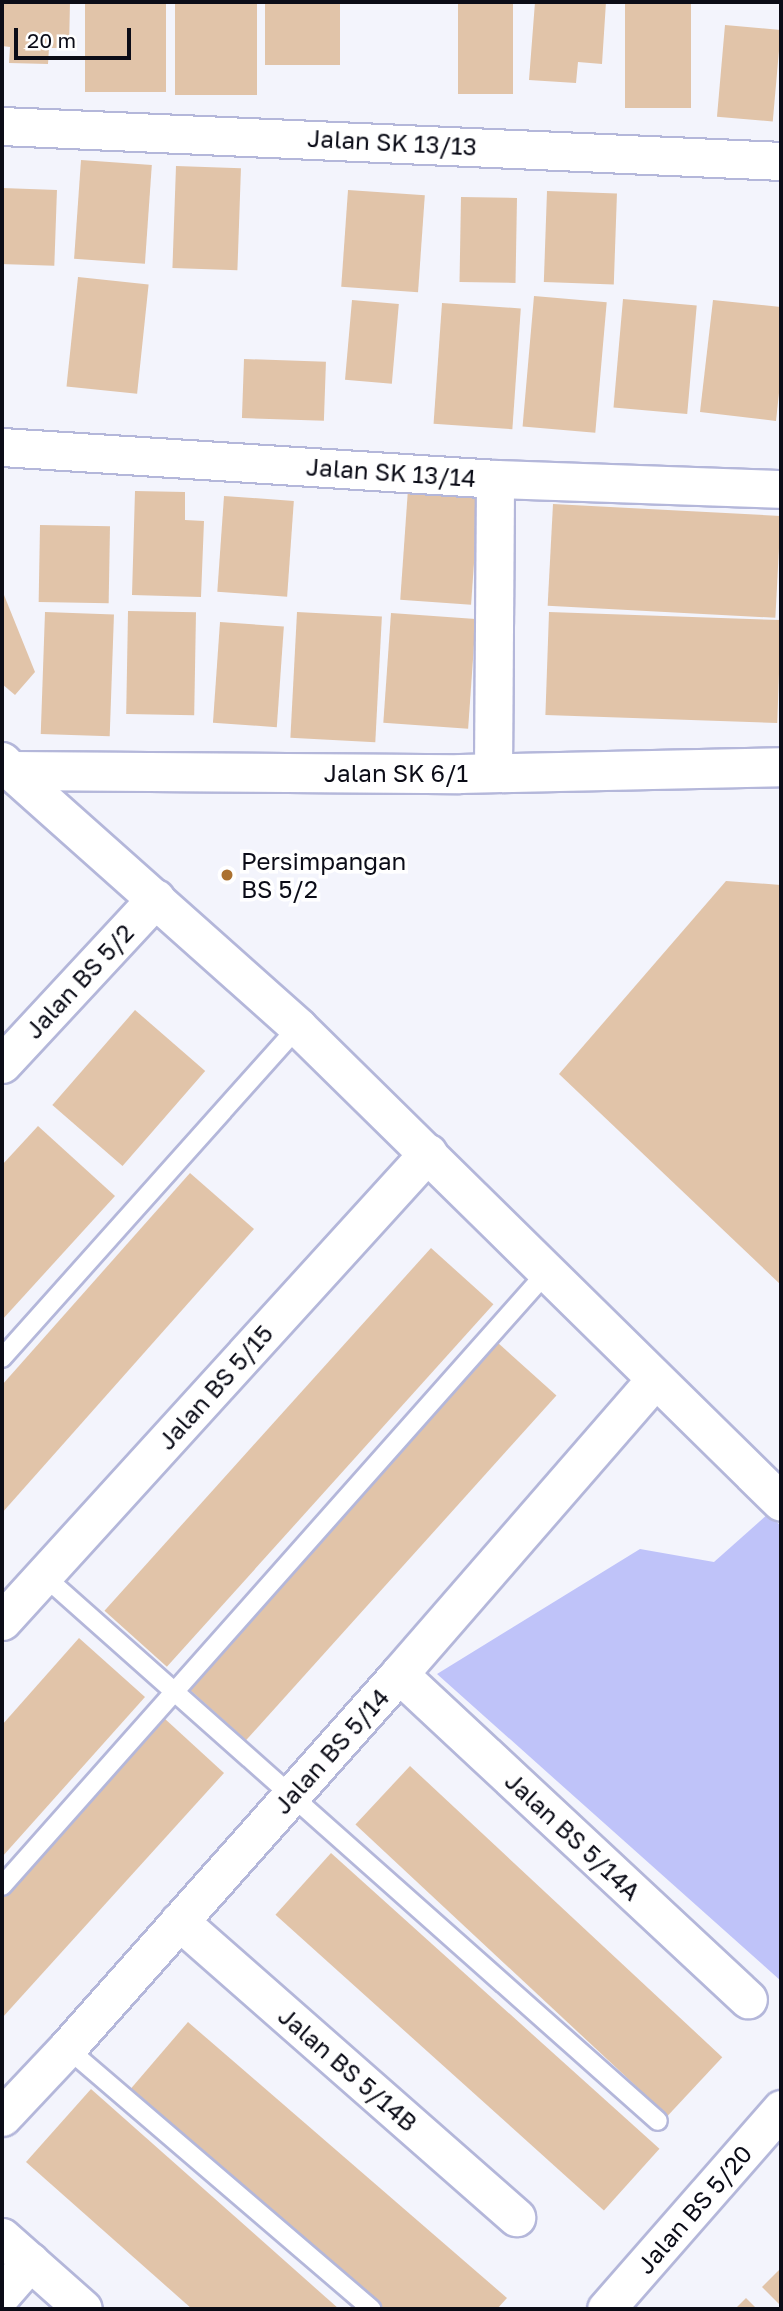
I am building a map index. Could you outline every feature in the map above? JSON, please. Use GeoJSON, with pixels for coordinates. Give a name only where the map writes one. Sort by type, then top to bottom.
{"type":"FeatureCollection","features":[{"type":"Feature","properties":{"kind":"street","name":"Jalan SK 13/13"},"geometry":{"type":"LineString","coordinates":[[2,126],[781,161]]}},
{"type":"Feature","properties":{"kind":"street","name":"Jalan SK 13/14"},"geometry":{"type":"LineString","coordinates":[[2,447],[495,479],[781,489]]}},
{"type":"Feature","properties":{"kind":"street"},"geometry":{"type":"LineString","coordinates":[[493,772],[495,479]]}},
{"type":"Feature","properties":{"kind":"street"},"geometry":{"type":"LineString","coordinates":[[6,766],[298,1027],[781,1502]]}},
{"type":"Feature","properties":{"kind":"street","name":"Jalan SK 6/1"},"geometry":{"type":"LineString","coordinates":[[6,766],[493,772],[781,767]]}},
{"type":"Feature","properties":{"kind":"street","name":"Jalan BS 5/2"},"geometry":{"type":"LineString","coordinates":[[2,1064],[156,898]]}},
{"type":"Feature","properties":{"kind":"street","name":"Jalan BS 5/15"},"geometry":{"type":"LineString","coordinates":[[2,1621],[428,1153]]}},
{"type":"Feature","properties":{"kind":"street","name":"Jalan BS 5/14"},"geometry":{"type":"LineString","coordinates":[[2,2117],[67,2048],[655,1380]]}},
{"type":"Feature","properties":{"kind":"street","name":"Jalan BS 5/14A"},"geometry":{"type":"LineString","coordinates":[[398,1674],[748,1999]]}},
{"type":"Feature","properties":{"kind":"street","name":"Jalan BS 5/14B"},"geometry":{"type":"LineString","coordinates":[[179,1921],[516,2217]]}},
{"type":"Feature","properties":{"kind":"street","name":"Jalan BS 5/20"},"geometry":{"type":"LineString","coordinates":[[606,2309],[781,2109]]}},
{"type":"Feature","properties":{"kind":"street"},"geometry":{"type":"LineString","coordinates":[[2,2237],[83,2309]]}},
{"type":"Feature","properties":{"kind":"street"},"geometry":{"type":"LineString","coordinates":[[2,2294],[30,2262]]}},
{"type":"Feature","properties":{"kind":"lane"},"geometry":{"type":"LineString","coordinates":[[2,1358],[298,1027]]}},
{"type":"Feature","properties":{"kind":"lane"},"geometry":{"type":"LineString","coordinates":[[2,1886],[546,1273]]}},
{"type":"Feature","properties":{"kind":"lane"},"geometry":{"type":"LineString","coordinates":[[43,1575],[658,2121]]}},
{"type":"Feature","properties":{"kind":"lane"},"geometry":{"type":"LineString","coordinates":[[67,2048],[371,2309]]}},
{"type":"Feature","properties":{"kind":"shaded area"},"geometry":{"type":"Polygon","coordinates":[[[768,1514],[781,1526],[781,1981],[437,1674],[640,1549],[714,1562],[768,1514]]]}},
{"type":"Feature","properties":{"kind":"building"},"geometry":{"type":"Polygon","coordinates":[[[2,2],[70,2],[69,48],[49,48],[48,64],[9,63],[10,47],[2,46],[2,2]]]}},
{"type":"Feature","properties":{"kind":"building"},"geometry":{"type":"Polygon","coordinates":[[[85,2],[166,2],[166,92],[85,92],[85,2]]]}},
{"type":"Feature","properties":{"kind":"building"},"geometry":{"type":"Polygon","coordinates":[[[175,2],[257,2],[257,95],[175,95],[175,2]]]}},
{"type":"Feature","properties":{"kind":"building"},"geometry":{"type":"Polygon","coordinates":[[[265,2],[340,2],[340,65],[265,65],[265,2]]]}},
{"type":"Feature","properties":{"kind":"building"},"geometry":{"type":"Polygon","coordinates":[[[458,2],[513,2],[513,94],[458,94],[458,2]]]}},
{"type":"Feature","properties":{"kind":"building"},"geometry":{"type":"Polygon","coordinates":[[[535,2],[606,2],[602,64],[578,62],[576,83],[529,80],[535,2]]]}},
{"type":"Feature","properties":{"kind":"building"},"geometry":{"type":"Polygon","coordinates":[[[625,2],[691,2],[691,108],[625,108],[625,2]]]}},
{"type":"Feature","properties":{"kind":"building"},"geometry":{"type":"Polygon","coordinates":[[[725,25],[781,30],[773,122],[717,117],[725,25]]]}},
{"type":"Feature","properties":{"kind":"building"},"geometry":{"type":"Polygon","coordinates":[[[81,160],[152,165],[145,264],[74,259],[81,160]]]}},
{"type":"Feature","properties":{"kind":"building"},"geometry":{"type":"Polygon","coordinates":[[[176,166],[241,168],[237,270],[172,268],[176,166]]]}},
{"type":"Feature","properties":{"kind":"building"},"geometry":{"type":"Polygon","coordinates":[[[2,188],[57,190],[54,266],[2,264],[2,188]]]}},
{"type":"Feature","properties":{"kind":"building"},"geometry":{"type":"Polygon","coordinates":[[[348,190],[425,195],[418,292],[341,287],[348,190]]]}},
{"type":"Feature","properties":{"kind":"building"},"geometry":{"type":"Polygon","coordinates":[[[547,191],[617,193],[614,284],[544,282],[547,191]]]}},
{"type":"Feature","properties":{"kind":"building"},"geometry":{"type":"Polygon","coordinates":[[[461,197],[517,198],[516,283],[460,282],[461,197]]]}},
{"type":"Feature","properties":{"kind":"building"},"geometry":{"type":"Polygon","coordinates":[[[78,277],[149,284],[137,394],[67,386],[78,277]]]}},
{"type":"Feature","properties":{"kind":"building"},"geometry":{"type":"Polygon","coordinates":[[[534,296],[607,302],[595,433],[523,427],[534,296]]]}},
{"type":"Feature","properties":{"kind":"building"},"geometry":{"type":"Polygon","coordinates":[[[623,299],[697,305],[687,414],[614,408],[623,299]]]}},
{"type":"Feature","properties":{"kind":"building"},"geometry":{"type":"Polygon","coordinates":[[[352,300],[399,304],[392,384],[345,380],[352,300]]]}},
{"type":"Feature","properties":{"kind":"building"},"geometry":{"type":"Polygon","coordinates":[[[713,300],[781,307],[781,374],[776,421],[700,412],[713,300]]]}},
{"type":"Feature","properties":{"kind":"building"},"geometry":{"type":"Polygon","coordinates":[[[442,303],[521,309],[512,429],[434,424],[442,303]]]}},
{"type":"Feature","properties":{"kind":"building"},"geometry":{"type":"Polygon","coordinates":[[[244,359],[326,362],[324,421],[242,418],[244,359]]]}},
{"type":"Feature","properties":{"kind":"building"},"geometry":{"type":"Polygon","coordinates":[[[408,489],[479,494],[471,605],[400,600],[408,489]]]}},
{"type":"Feature","properties":{"kind":"building"},"geometry":{"type":"Polygon","coordinates":[[[135,491],[185,492],[185,520],[204,521],[201,597],[132,595],[135,491]]]}},
{"type":"Feature","properties":{"kind":"building"},"geometry":{"type":"Polygon","coordinates":[[[224,496],[294,501],[287,597],[217,592],[224,496]]]}},
{"type":"Feature","properties":{"kind":"building"},"geometry":{"type":"Polygon","coordinates":[[[553,504],[781,516],[775,618],[548,606],[553,504]]]}},
{"type":"Feature","properties":{"kind":"building"},"geometry":{"type":"Polygon","coordinates":[[[40,525],[110,526],[109,603],[39,602],[40,525]]]}},
{"type":"Feature","properties":{"kind":"building"},"geometry":{"type":"Polygon","coordinates":[[[2,590],[35,672],[15,695],[2,684],[2,590]]]}},
{"type":"Feature","properties":{"kind":"building"},"geometry":{"type":"Polygon","coordinates":[[[128,611],[196,612],[194,715],[126,714],[128,611]]]}},
{"type":"Feature","properties":{"kind":"building"},"geometry":{"type":"Polygon","coordinates":[[[45,612],[114,614],[110,736],[41,734],[45,612]]]}},
{"type":"Feature","properties":{"kind":"building"},"geometry":{"type":"Polygon","coordinates":[[[297,612],[382,616],[375,742],[290,738],[297,612]]]}},
{"type":"Feature","properties":{"kind":"building"},"geometry":{"type":"Polygon","coordinates":[[[549,612],[781,620],[777,723],[545,715],[549,612]]]}},
{"type":"Feature","properties":{"kind":"building"},"geometry":{"type":"Polygon","coordinates":[[[391,613],[476,619],[468,729],[383,723],[391,613]]]}},
{"type":"Feature","properties":{"kind":"building"},"geometry":{"type":"Polygon","coordinates":[[[220,622],[284,626],[277,727],[213,723],[220,622]]]}},
{"type":"Feature","properties":{"kind":"building"},"geometry":{"type":"Polygon","coordinates":[[[726,881],[781,885],[781,1285],[559,1074],[726,881]]]}},
{"type":"Feature","properties":{"kind":"building"},"geometry":{"type":"Polygon","coordinates":[[[135,1010],[205,1071],[123,1166],[52,1105],[135,1010]]]}},
{"type":"Feature","properties":{"kind":"building"},"geometry":{"type":"Polygon","coordinates":[[[38,1126],[115,1196],[2,1320],[2,1165],[38,1126]]]}},
{"type":"Feature","properties":{"kind":"building"},"geometry":{"type":"Polygon","coordinates":[[[190,1173],[254,1229],[2,1513],[2,1385],[190,1173]]]}},
{"type":"Feature","properties":{"kind":"building"},"geometry":{"type":"Polygon","coordinates":[[[431,1248],[493,1304],[167,1667],[104,1611],[431,1248]]]}},
{"type":"Feature","properties":{"kind":"building"},"geometry":{"type":"Polygon","coordinates":[[[497,1342],[556,1396],[246,1740],[187,1687],[497,1342]]]}},
{"type":"Feature","properties":{"kind":"building"},"geometry":{"type":"Polygon","coordinates":[[[79,1638],[145,1697],[2,1857],[2,1725],[79,1638]]]}},
{"type":"Feature","properties":{"kind":"building"},"geometry":{"type":"Polygon","coordinates":[[[164,1718],[224,1773],[2,2018],[2,1896],[164,1718]]]}},
{"type":"Feature","properties":{"kind":"building"},"geometry":{"type":"Polygon","coordinates":[[[410,1766],[722,2057],[668,2116],[355,1825],[410,1766]]]}},
{"type":"Feature","properties":{"kind":"building"},"geometry":{"type":"Polygon","coordinates":[[[331,1853],[659,2149],[604,2210],[275,1915],[331,1853]]]}},
{"type":"Feature","properties":{"kind":"building"},"geometry":{"type":"Polygon","coordinates":[[[188,2022],[507,2298],[497,2309],[380,2309],[128,2092],[188,2022]]]}},
{"type":"Feature","properties":{"kind":"building"},"geometry":{"type":"Polygon","coordinates":[[[91,2089],[339,2309],[192,2309],[26,2162],[91,2089]]]}},
{"type":"Feature","properties":{"kind":"building"},"geometry":{"type":"Polygon","coordinates":[[[781,2268],[781,2306],[762,2287],[781,2268]]]}},
{"type":"Feature","properties":{"kind":"building"},"geometry":{"type":"Polygon","coordinates":[[[746,2298],[757,2309],[735,2309],[746,2298]]]}},
{"type":"Feature","properties":{"kind":"place","name":"Persimpangan BS 5/2"},"geometry":{"type":"Point","coordinates":[227,875]}}]}
